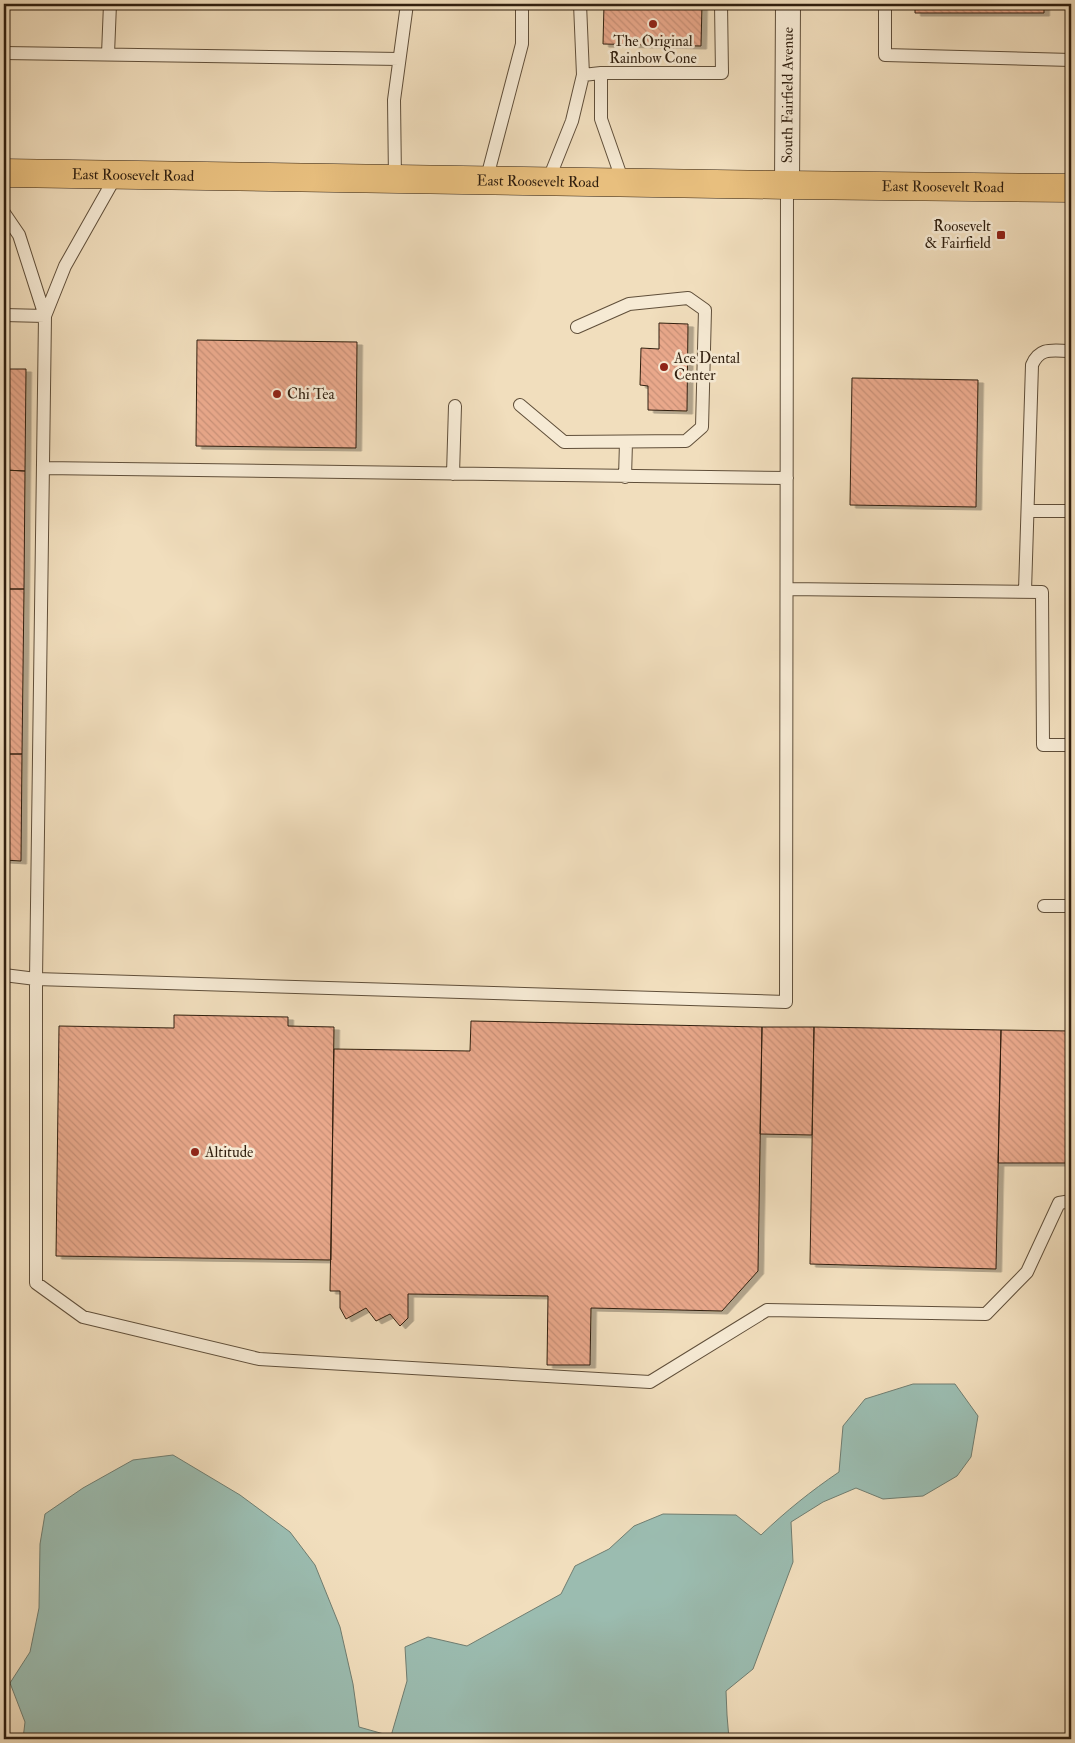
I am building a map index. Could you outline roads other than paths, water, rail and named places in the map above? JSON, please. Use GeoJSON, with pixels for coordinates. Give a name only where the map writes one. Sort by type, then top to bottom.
{"type":"FeatureCollection","features":[{"type":"Feature","properties":{"kind":"main road","name":"East Roosevelt Road"},"geometry":{"type":"LineString","coordinates":[[4,173],[1071,188]]}},
{"type":"Feature","properties":{"kind":"street","name":"South Fairfield Avenue"},"geometry":{"type":"LineString","coordinates":[[787,185],[788,4]]}},
{"type":"Feature","properties":{"kind":"lane"},"geometry":{"type":"LineString","coordinates":[[108,54],[110,4]]}},
{"type":"Feature","properties":{"kind":"lane"},"geometry":{"type":"LineString","coordinates":[[395,179],[394,100],[407,4]]}},
{"type":"Feature","properties":{"kind":"lane"},"geometry":{"type":"LineString","coordinates":[[486,180],[522,44],[522,4]]}},
{"type":"Feature","properties":{"kind":"lane"},"geometry":{"type":"LineString","coordinates":[[548,181],[572,121],[583,74],[580,4]]}},
{"type":"Feature","properties":{"kind":"lane"},"geometry":{"type":"LineString","coordinates":[[583,74],[722,74],[721,4]]}},
{"type":"Feature","properties":{"kind":"lane"},"geometry":{"type":"LineString","coordinates":[[885,4],[885,55],[1071,60]]}},
{"type":"Feature","properties":{"kind":"lane"},"geometry":{"type":"LineString","coordinates":[[4,52],[399,58]]}},
{"type":"Feature","properties":{"kind":"lane"},"geometry":{"type":"LineString","coordinates":[[601,73],[601,119],[623,182]]}},
{"type":"Feature","properties":{"kind":"lane"},"geometry":{"type":"LineString","coordinates":[[45,316],[65,266],[117,174]]}},
{"type":"Feature","properties":{"kind":"lane"},"geometry":{"type":"LineString","coordinates":[[4,975],[36,979],[786,1002],[787,185]]}},
{"type":"Feature","properties":{"kind":"lane"},"geometry":{"type":"LineString","coordinates":[[4,213],[19,236],[45,316],[36,979],[36,1283],[83,1317],[259,1359],[650,1382],[767,1310],[986,1314],[1027,1272],[1059,1202],[1071,1201]]}},
{"type":"Feature","properties":{"kind":"lane"},"geometry":{"type":"LineString","coordinates":[[520,406],[564,442],[686,441],[702,427],[705,310],[688,298],[629,304],[577,327]]}},
{"type":"Feature","properties":{"kind":"lane"},"geometry":{"type":"LineString","coordinates":[[4,315],[45,316]]}},
{"type":"Feature","properties":{"kind":"lane"},"geometry":{"type":"LineString","coordinates":[[1026,591],[1032,364],[1036,355],[1044,351],[1071,351]]}},
{"type":"Feature","properties":{"kind":"lane"},"geometry":{"type":"LineString","coordinates":[[452,474],[455,406]]}},
{"type":"Feature","properties":{"kind":"lane"},"geometry":{"type":"LineString","coordinates":[[625,477],[626,442]]}},
{"type":"Feature","properties":{"kind":"lane"},"geometry":{"type":"LineString","coordinates":[[43,468],[787,478]]}},
{"type":"Feature","properties":{"kind":"lane"},"geometry":{"type":"LineString","coordinates":[[1028,511],[1071,511]]}},
{"type":"Feature","properties":{"kind":"lane"},"geometry":{"type":"LineString","coordinates":[[787,590],[1042,592],[1043,745],[1071,745]]}},
{"type":"Feature","properties":{"kind":"lane"},"geometry":{"type":"LineString","coordinates":[[1044,906],[1071,906]]}},
{"type":"Feature","properties":{"kind":"water"},"geometry":{"type":"Polygon","coordinates":[[[913,1384],[955,1384],[978,1416],[971,1457],[957,1476],[923,1496],[883,1499],[856,1488],[823,1502],[791,1522],[793,1562],[753,1669],[726,1691],[729,1739],[23,1739],[25,1722],[10,1683],[30,1652],[39,1608],[40,1544],[45,1514],[83,1488],[133,1460],[173,1455],[240,1495],[290,1532],[315,1565],[340,1627],[353,1684],[359,1727],[391,1736],[407,1681],[405,1647],[428,1637],[467,1646],[561,1594],[575,1566],[609,1549],[634,1526],[663,1514],[736,1515],[761,1535],[799,1502],[839,1472],[843,1426],[865,1399],[913,1384]]]}},
{"type":"Feature","properties":{"kind":"place","name":"The Original Rainbow Cone"},"geometry":{"type":"Point","coordinates":[653,24]}},
{"type":"Feature","properties":{"kind":"place","name":"Roosevelt & Fairfield"},"geometry":{"type":"Point","coordinates":[1001,235]}},
{"type":"Feature","properties":{"kind":"place","name":"Ace Dental Center"},"geometry":{"type":"Point","coordinates":[664,367]}},
{"type":"Feature","properties":{"kind":"place","name":"Chi Tea"},"geometry":{"type":"Point","coordinates":[277,394]}},
{"type":"Feature","properties":{"kind":"place","name":"Altitude"},"geometry":{"type":"Point","coordinates":[195,1152]}}]}
